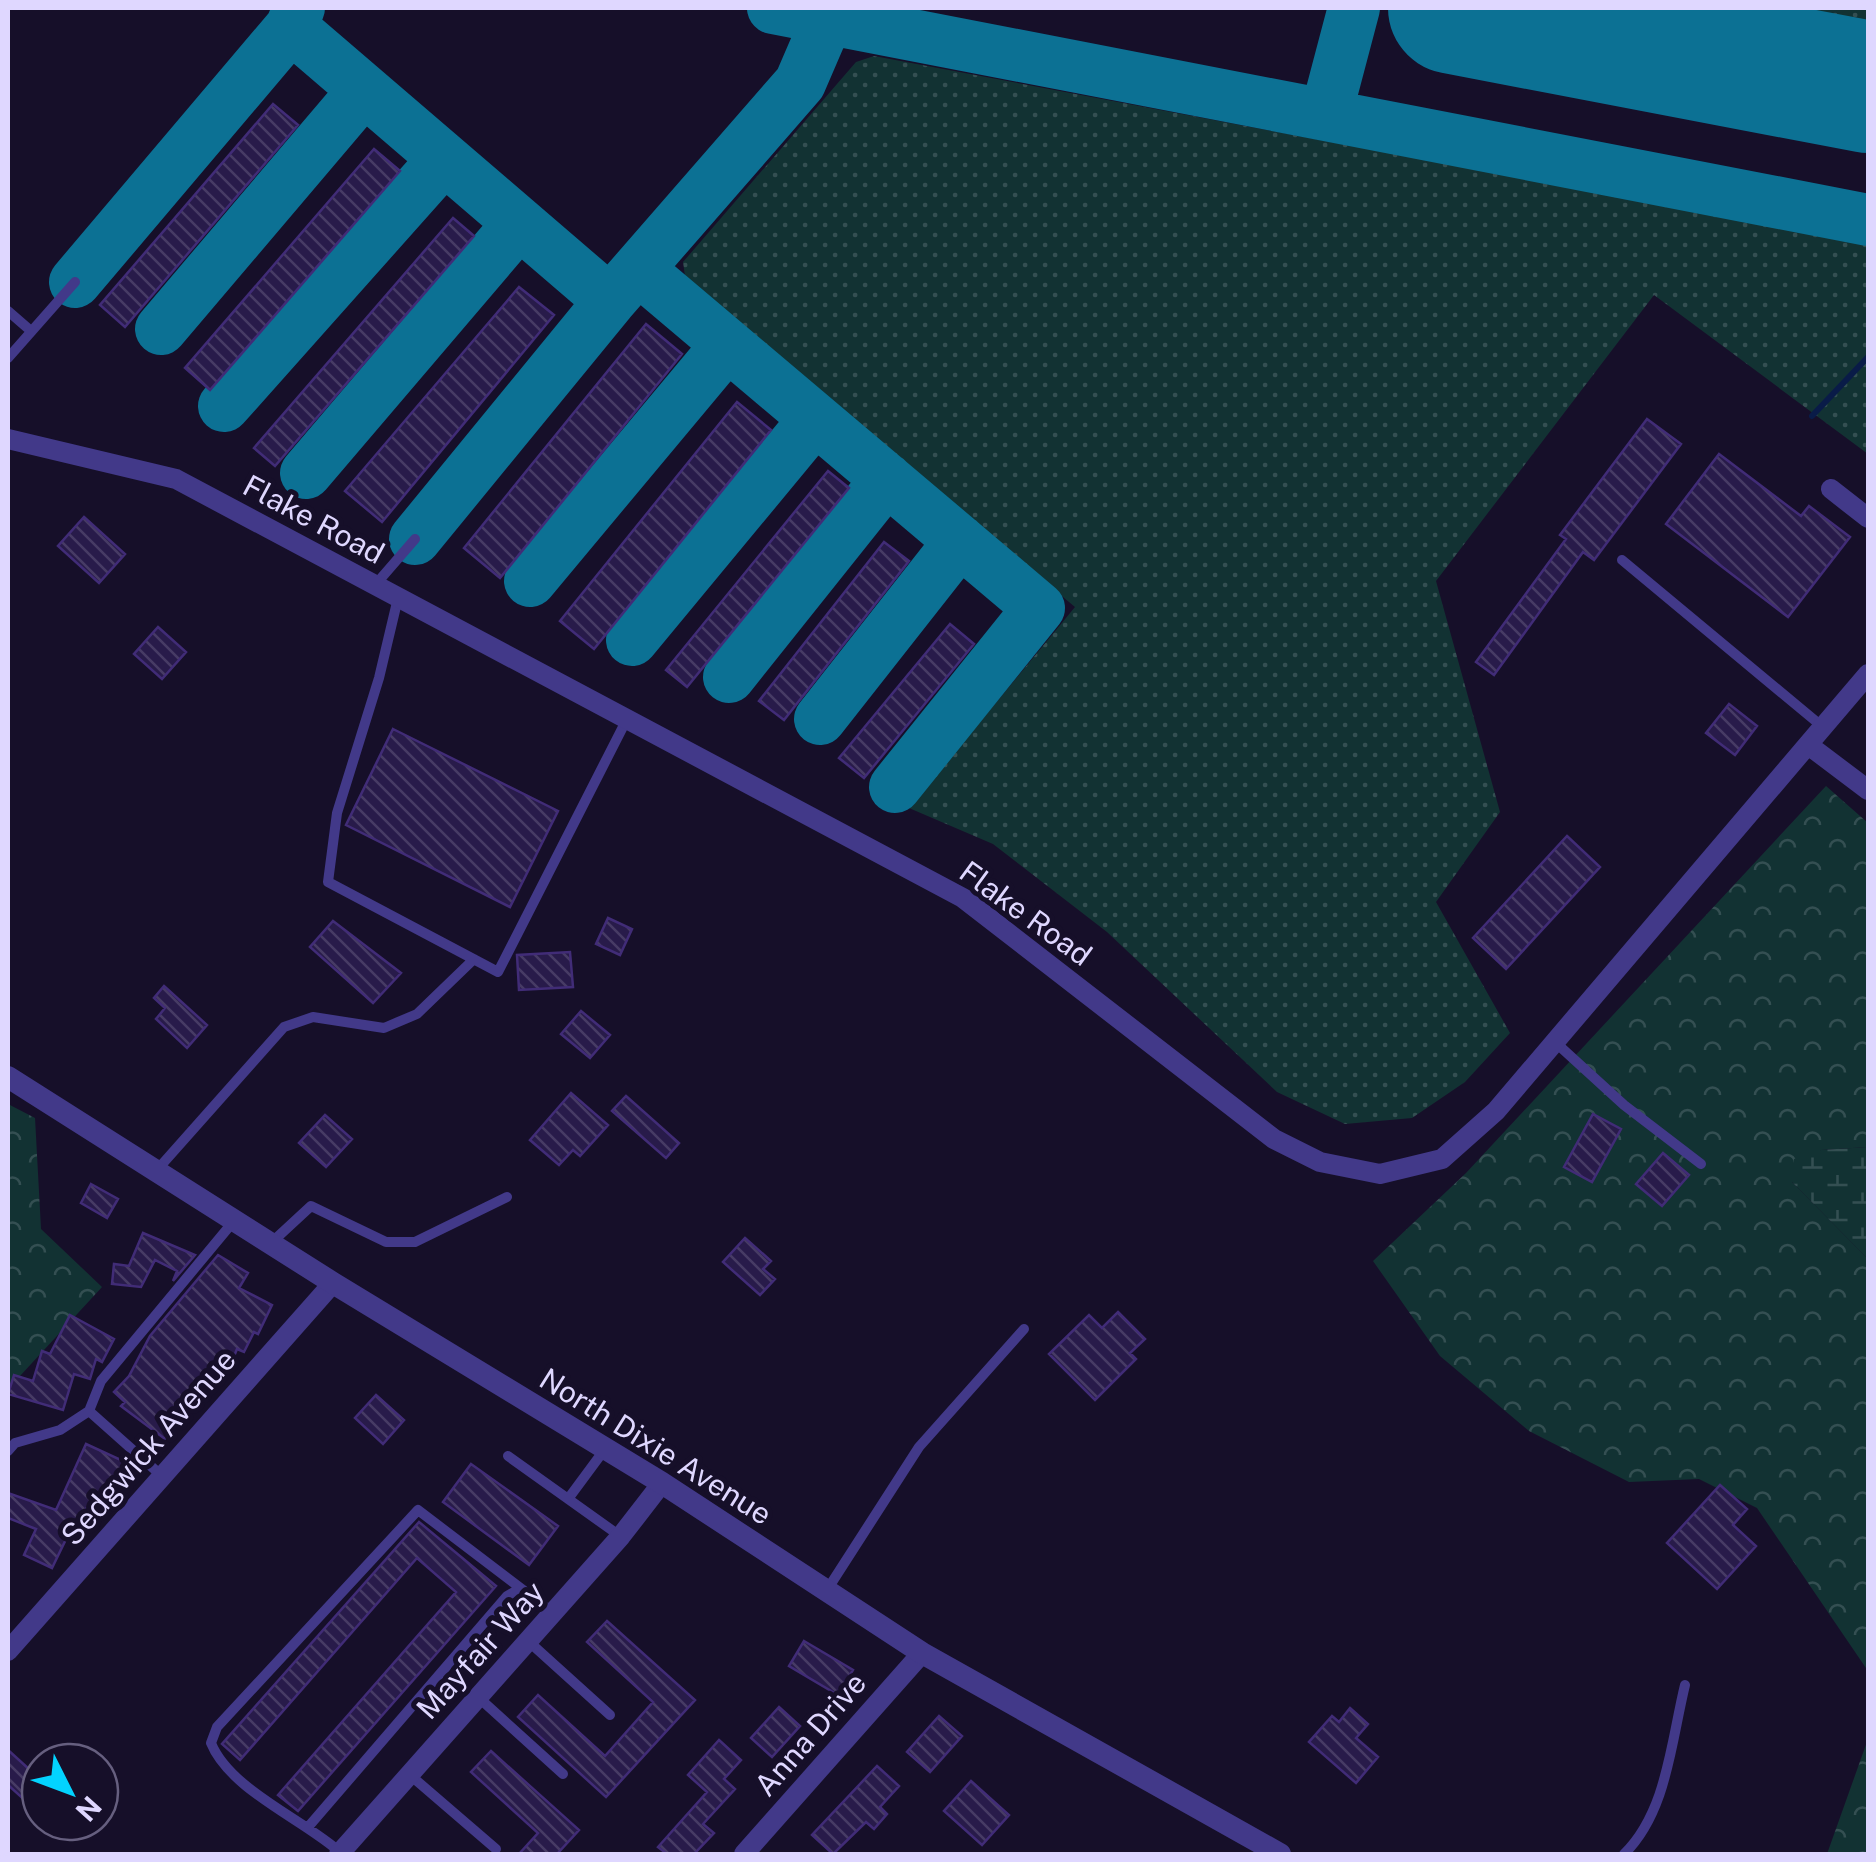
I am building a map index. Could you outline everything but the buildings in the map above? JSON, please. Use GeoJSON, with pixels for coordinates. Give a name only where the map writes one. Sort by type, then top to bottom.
{"type":"FeatureCollection","features":[{"type":"Feature","properties":{"kind":"street","name":"Flake Road"},"geometry":{"type":"LineString","coordinates":[[8,439],[176,479],[963,898],[1274,1140],[1320,1162],[1380,1174],[1442,1159],[1496,1112],[1811,747],[1868,674]]}},
{"type":"Feature","properties":{"kind":"street"},"geometry":{"type":"LineString","coordinates":[[1831,489],[1868,518]]}},
{"type":"Feature","properties":{"kind":"street"},"geometry":{"type":"LineString","coordinates":[[1811,747],[1868,790]]}},
{"type":"Feature","properties":{"kind":"street","name":"North Dixie Avenue"},"geometry":{"type":"LineString","coordinates":[[8,1077],[333,1283],[662,1482],[922,1653],[1276,1854]]}},
{"type":"Feature","properties":{"kind":"street","name":"Sedgwick Avenue"},"geometry":{"type":"LineString","coordinates":[[8,1651],[333,1283]]}},
{"type":"Feature","properties":{"kind":"street","name":"Mayfair Way"},"geometry":{"type":"LineString","coordinates":[[340,1854],[621,1536],[662,1482]]}},
{"type":"Feature","properties":{"kind":"street","name":"Anna Drive"},"geometry":{"type":"LineString","coordinates":[[744,1854],[922,1653]]}},
{"type":"Feature","properties":{"kind":"lane"},"geometry":{"type":"LineString","coordinates":[[8,358],[75,282]]}},
{"type":"Feature","properties":{"kind":"lane"},"geometry":{"type":"LineString","coordinates":[[8,311],[30,331]]}},
{"type":"Feature","properties":{"kind":"lane"},"geometry":{"type":"LineString","coordinates":[[375,585],[415,540]]}},
{"type":"Feature","properties":{"kind":"lane"},"geometry":{"type":"LineString","coordinates":[[1622,560],[1825,729]]}},
{"type":"Feature","properties":{"kind":"lane"},"geometry":{"type":"LineString","coordinates":[[398,597],[379,678],[338,813],[328,882],[474,960],[498,972],[627,719]]}},
{"type":"Feature","properties":{"kind":"lane"},"geometry":{"type":"LineString","coordinates":[[156,1171],[284,1027],[313,1017],[384,1028],[417,1014],[474,960]]}},
{"type":"Feature","properties":{"kind":"lane"},"geometry":{"type":"LineString","coordinates":[[1555,1042],[1624,1105],[1701,1164]]}},
{"type":"Feature","properties":{"kind":"lane"},"geometry":{"type":"LineString","coordinates":[[270,1243],[310,1206],[386,1242],[416,1242],[507,1198]]}},
{"type":"Feature","properties":{"kind":"lane"},"geometry":{"type":"LineString","coordinates":[[8,1451],[15,1444],[60,1430],[89,1411],[101,1380],[234,1221]]}},
{"type":"Feature","properties":{"kind":"lane"},"geometry":{"type":"LineString","coordinates":[[827,1590],[919,1447],[1024,1329]]}},
{"type":"Feature","properties":{"kind":"lane"},"geometry":{"type":"LineString","coordinates":[[89,1411],[162,1476]]}},
{"type":"Feature","properties":{"kind":"lane"},"geometry":{"type":"LineString","coordinates":[[568,1499],[605,1448]]}},
{"type":"Feature","properties":{"kind":"lane"},"geometry":{"type":"LineString","coordinates":[[508,1456],[621,1536]]}},
{"type":"Feature","properties":{"kind":"lane"},"geometry":{"type":"LineString","coordinates":[[340,1854],[223,1762],[211,1743],[218,1728],[418,1510],[553,1613]]}},
{"type":"Feature","properties":{"kind":"lane"},"geometry":{"type":"LineString","coordinates":[[309,1826],[507,1596],[519,1589]]}},
{"type":"Feature","properties":{"kind":"lane"},"geometry":{"type":"LineString","coordinates":[[528,1640],[610,1716]]}},
{"type":"Feature","properties":{"kind":"lane"},"geometry":{"type":"LineString","coordinates":[[1624,1854],[1638,1840],[1656,1809],[1684,1685]]}},
{"type":"Feature","properties":{"kind":"lane"},"geometry":{"type":"LineString","coordinates":[[478,1696],[564,1774]]}},
{"type":"Feature","properties":{"kind":"lane"},"geometry":{"type":"LineString","coordinates":[[409,1774],[496,1849]]}},
{"type":"Feature","properties":{"kind":"green space"},"geometry":{"type":"Polygon","coordinates":[[[1746,8],[1868,8],[1868,30],[1746,8]]]}},
{"type":"Feature","properties":{"kind":"green space"},"geometry":{"type":"Polygon","coordinates":[[[874,56],[1868,243],[1868,454],[1654,295],[1436,581],[1500,812],[1436,902],[1510,1033],[1465,1082],[1412,1118],[1345,1124],[1277,1092],[1107,932],[993,844],[909,808],[1075,607],[686,283],[683,262],[856,62],[874,56]]]}},
{"type":"Feature","properties":{"kind":"green space"},"geometry":{"type":"Polygon","coordinates":[[[1826,786],[1868,823],[1868,1147],[1821,1150],[1792,1182],[1868,1259],[1868,1671],[1757,1508],[1699,1479],[1629,1482],[1529,1431],[1440,1356],[1373,1261],[1466,1173],[1826,786]]]}},
{"type":"Feature","properties":{"kind":"green space"},"geometry":{"type":"Polygon","coordinates":[[[8,1104],[35,1118],[41,1229],[102,1287],[8,1389],[8,1104]]]}},
{"type":"Feature","properties":{"kind":"green space"},"geometry":{"type":"Polygon","coordinates":[[[1868,1147],[1868,1259],[1792,1182],[1794,1159],[1821,1150],[1868,1147]]]}},
{"type":"Feature","properties":{"kind":"green space"},"geometry":{"type":"Polygon","coordinates":[[[1868,1739],[1868,1854],[1827,1854],[1868,1739]]]}},
{"type":"Feature","properties":{"kind":"waterway"},"geometry":{"type":"LineString","coordinates":[[1812,416],[1868,357]]}},
{"type":"Feature","properties":{"kind":"taxiway"},"geometry":{"type":"LineString","coordinates":[[75,282],[291,27],[299,8]]}},
{"type":"Feature","properties":{"kind":"taxiway"},"geometry":{"type":"LineString","coordinates":[[773,8],[1868,220]]}},
{"type":"Feature","properties":{"kind":"taxiway"},"geometry":{"type":"LineString","coordinates":[[1326,114],[1354,8]]}},
{"type":"Feature","properties":{"kind":"taxiway"},"geometry":{"type":"LineString","coordinates":[[415,539],[610,301],[800,83],[828,18]]}},
{"type":"Feature","properties":{"kind":"taxiway"},"geometry":{"type":"LineString","coordinates":[[291,27],[610,301]]}},
{"type":"Feature","properties":{"kind":"taxiway"},"geometry":{"type":"LineString","coordinates":[[161,329],[364,90]]}},
{"type":"Feature","properties":{"kind":"taxiway"},"geometry":{"type":"LineString","coordinates":[[224,406],[444,159]]}},
{"type":"Feature","properties":{"kind":"taxiway"},"geometry":{"type":"LineString","coordinates":[[306,473],[519,223]]}},
{"type":"Feature","properties":{"kind":"taxiway"},"geometry":{"type":"LineString","coordinates":[[638,269],[1039,608],[895,787]]}},
{"type":"Feature","properties":{"kind":"taxiway"},"geometry":{"type":"LineString","coordinates":[[530,581],[727,345]]}},
{"type":"Feature","properties":{"kind":"taxiway"},"geometry":{"type":"LineString","coordinates":[[632,640],[815,419]]}},
{"type":"Feature","properties":{"kind":"taxiway"},"geometry":{"type":"LineString","coordinates":[[729,677],[887,479]]}},
{"type":"Feature","properties":{"kind":"taxiway"},"geometry":{"type":"LineString","coordinates":[[820,719],[960,541]]}},
{"type":"Feature","properties":{"kind":"runway"},"geometry":{"type":"LineString","coordinates":[[1454,8],[1868,87]]}}]}
